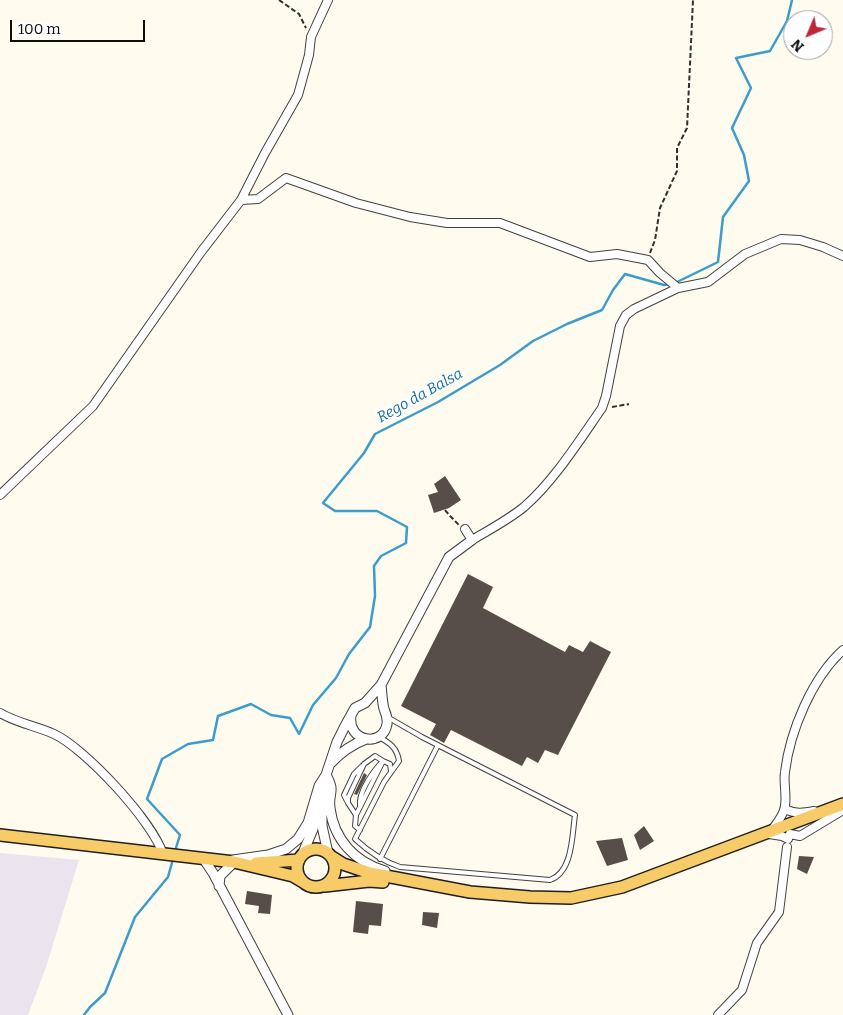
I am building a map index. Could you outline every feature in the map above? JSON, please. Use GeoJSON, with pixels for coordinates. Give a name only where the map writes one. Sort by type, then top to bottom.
{"type":"FeatureCollection","features":[{"type":"Feature","properties":{"kind":"main road"},"geometry":{"type":"LineString","coordinates":[[228,862],[270,863],[301,857],[313,849],[324,850],[343,864],[370,873],[478,893],[571,898],[622,887],[771,830],[796,830],[841,807]]}},
{"type":"Feature","properties":{"kind":"main road"},"geometry":{"type":"LineString","coordinates":[[0,835],[204,858],[293,876],[308,885],[320,887],[368,881],[427,884]]}},
{"type":"Feature","properties":{"kind":"main road"},"geometry":{"type":"LineString","coordinates":[[320,887],[331,880],[334,875],[335,862],[330,855]]}},
{"type":"Feature","properties":{"kind":"main road"},"geometry":{"type":"LineString","coordinates":[[301,857],[298,872],[304,882]]}},
{"type":"Feature","properties":{"kind":"street"},"geometry":{"type":"LineString","coordinates":[[0,495],[93,406],[201,252],[241,200],[265,153],[298,96],[309,55],[311,37],[328,0]]}},
{"type":"Feature","properties":{"kind":"street"},"geometry":{"type":"LineString","coordinates":[[241,200],[258,199],[286,178],[356,203],[410,217],[447,223],[500,223],[590,257],[617,254],[648,260],[668,281],[678,288]]}},
{"type":"Feature","properties":{"kind":"street"},"geometry":{"type":"LineString","coordinates":[[301,857],[313,829],[326,775],[337,742],[352,713],[381,685],[449,557],[517,512],[544,488],[602,408],[620,326],[626,316],[634,309],[678,288],[708,282],[745,254],[781,239],[800,240],[843,256]]}},
{"type":"Feature","properties":{"kind":"street"},"geometry":{"type":"LineString","coordinates":[[465,530],[472,540]]}},
{"type":"Feature","properties":{"kind":"street"},"geometry":{"type":"LineString","coordinates":[[841,807],[782,836],[771,830],[785,809],[785,772],[803,707],[830,662],[843,650]]}},
{"type":"Feature","properties":{"kind":"street"},"geometry":{"type":"LineString","coordinates":[[329,765],[347,749],[366,739],[379,736],[384,731],[387,724],[381,685]]}},
{"type":"Feature","properties":{"kind":"street"},"geometry":{"type":"LineString","coordinates":[[365,702],[376,704],[386,714]]}},
{"type":"Feature","properties":{"kind":"street"},"geometry":{"type":"LineString","coordinates":[[0,713],[54,734],[76,747],[131,804],[159,842],[163,854]]}},
{"type":"Feature","properties":{"kind":"street"},"geometry":{"type":"LineString","coordinates":[[352,713],[353,730],[361,738],[366,739]]}},
{"type":"Feature","properties":{"kind":"street"},"geometry":{"type":"LineString","coordinates":[[326,775],[322,826],[330,855]]}},
{"type":"Feature","properties":{"kind":"street"},"geometry":{"type":"LineString","coordinates":[[219,886],[220,876],[228,862],[286,849],[298,839],[308,823],[319,786],[326,775]]}},
{"type":"Feature","properties":{"kind":"street"},"geometry":{"type":"LineString","coordinates":[[326,775],[332,785],[330,806],[333,823],[339,839],[352,853],[371,867],[427,884]]}},
{"type":"Feature","properties":{"kind":"street"},"geometry":{"type":"LineString","coordinates":[[785,809],[801,813],[841,807]]}},
{"type":"Feature","properties":{"kind":"street"},"geometry":{"type":"LineString","coordinates":[[718,1015],[742,990],[757,943],[779,912],[796,830]]}},
{"type":"Feature","properties":{"kind":"street"},"geometry":{"type":"LineString","coordinates":[[204,858],[288,1015]]}},
{"type":"Feature","properties":{"kind":"lane"},"geometry":{"type":"LineString","coordinates":[[379,736],[393,745],[398,753],[399,761],[390,774],[356,839],[370,852],[380,859],[400,867],[550,880],[557,878],[562,873],[568,860],[575,815],[438,745],[386,714]]}},
{"type":"Feature","properties":{"kind":"lane"},"geometry":{"type":"LineString","coordinates":[[380,859],[438,745]]}},
{"type":"Feature","properties":{"kind":"lane"},"geometry":{"type":"LineString","coordinates":[[356,815],[348,803],[348,798],[364,764],[374,756],[390,764],[392,768],[390,774]]}},
{"type":"Feature","properties":{"kind":"lane"},"geometry":{"type":"LineString","coordinates":[[360,830],[354,823],[356,815],[383,761]]}},
{"type":"Feature","properties":{"kind":"path"},"geometry":{"type":"LineString","coordinates":[[279,0],[299,14],[311,37]]}},
{"type":"Feature","properties":{"kind":"path"},"geometry":{"type":"LineString","coordinates":[[648,260],[655,240],[660,208],[676,171],[677,148],[687,128],[693,0]]}},
{"type":"Feature","properties":{"kind":"path"},"geometry":{"type":"LineString","coordinates":[[602,408],[629,404]]}},
{"type":"Feature","properties":{"kind":"path"},"geometry":{"type":"LineString","coordinates":[[445,510],[465,530]]}},
{"type":"Feature","properties":{"kind":"shaded area"},"geometry":{"type":"Polygon","coordinates":[[[0,853],[79,860],[46,967],[28,1015],[0,1015],[0,853]]]}},
{"type":"Feature","properties":{"kind":"building"},"geometry":{"type":"Polygon","coordinates":[[[445,476],[461,500],[449,508],[434,513],[428,495],[438,492],[434,484],[445,476]]]}},
{"type":"Feature","properties":{"kind":"building"},"geometry":{"type":"Polygon","coordinates":[[[468,574],[493,587],[483,608],[565,652],[569,645],[583,652],[590,641],[611,652],[558,755],[545,750],[538,763],[527,757],[522,766],[451,730],[444,743],[430,735],[436,724],[401,706],[468,574]]]}},
{"type":"Feature","properties":{"kind":"building"},"geometry":{"type":"Polygon","coordinates":[[[364,773],[367,775],[357,795],[354,794],[364,773]]]}},
{"type":"Feature","properties":{"kind":"building"},"geometry":{"type":"Polygon","coordinates":[[[644,826],[654,841],[640,850],[634,835],[644,826]]]}},
{"type":"Feature","properties":{"kind":"building"},"geometry":{"type":"Polygon","coordinates":[[[622,838],[628,860],[607,866],[596,841],[622,838]]]}},
{"type":"Feature","properties":{"kind":"building"},"geometry":{"type":"Polygon","coordinates":[[[799,856],[814,857],[807,874],[797,869],[799,856]]]}},
{"type":"Feature","properties":{"kind":"building"},"geometry":{"type":"Polygon","coordinates":[[[247,891],[272,895],[270,914],[258,913],[259,906],[245,904],[247,891]]]}},
{"type":"Feature","properties":{"kind":"building"},"geometry":{"type":"Polygon","coordinates":[[[356,901],[383,904],[381,926],[369,925],[368,934],[353,932],[356,901]]]}},
{"type":"Feature","properties":{"kind":"building"},"geometry":{"type":"Polygon","coordinates":[[[423,912],[439,913],[437,928],[422,925],[423,912]]]}},
{"type":"Feature","properties":{"kind":"waterway","name":"Rego da Balsa"},"geometry":{"type":"LineString","coordinates":[[675,283],[718,262],[723,217],[749,181],[744,155],[732,128],[751,88],[736,58],[770,51],[787,21],[792,0]]}},
{"type":"Feature","properties":{"kind":"waterway","name":"Rego da Balsa"},"geometry":{"type":"LineString","coordinates":[[175,851],[180,835],[147,799],[162,759],[188,744],[213,740],[218,716],[251,704],[271,715],[290,718],[299,734],[313,705],[336,678],[349,654],[370,627],[375,596],[374,566],[381,556],[406,543],[407,527],[377,511],[335,511],[323,503],[364,453],[375,434],[438,402],[500,365],[533,341],[567,324],[602,310],[625,274],[664,285],[670,284]]}},
{"type":"Feature","properties":{"kind":"waterway","name":"Rego da Balsa"},"geometry":{"type":"LineString","coordinates":[[84,1015],[105,993],[135,917],[168,877],[173,859]]}}]}
